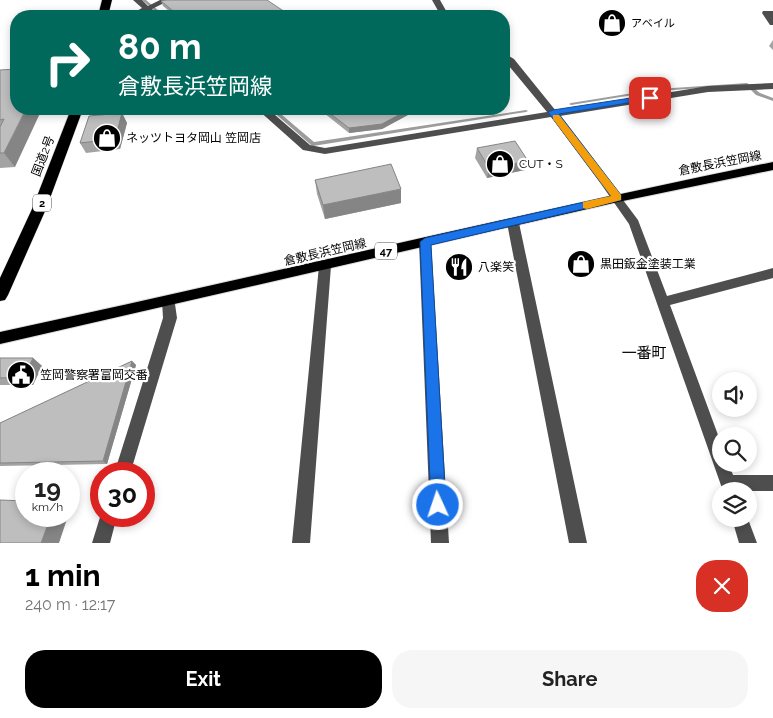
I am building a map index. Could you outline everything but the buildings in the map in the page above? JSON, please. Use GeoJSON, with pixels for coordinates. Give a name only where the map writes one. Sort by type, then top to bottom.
{"type":"FeatureCollection","features":[{"type":"Feature","properties":{"kind":"highway","name":"国道2号"},"geometry":{"type":"LineString","coordinates":[[0,295],[39,209],[75,115]]}},
{"type":"Feature","properties":{"kind":"main road","name":"倉敷長浜笠岡線"},"geometry":{"type":"LineString","coordinates":[[0,338],[325,266],[618,198],[773,166]]}},
{"type":"Feature","properties":{"kind":"street"},"geometry":{"type":"LineString","coordinates":[[137,0],[150,7],[152,10]]}},
{"type":"Feature","properties":{"kind":"street"},"geometry":{"type":"LineString","coordinates":[[144,10],[166,0]]}},
{"type":"Feature","properties":{"kind":"street"},"geometry":{"type":"LineString","coordinates":[[773,13],[766,13],[773,23]]}},
{"type":"Feature","properties":{"kind":"street"},"geometry":{"type":"LineString","coordinates":[[510,60],[553,112],[618,198],[634,223],[727,482]]}},
{"type":"Feature","properties":{"kind":"street"},"geometry":{"type":"LineString","coordinates":[[269,115],[307,148],[325,151],[553,112],[708,89],[773,86]]}},
{"type":"Feature","properties":{"kind":"street"},"geometry":{"type":"LineString","coordinates":[[512,223],[578,543]]}},
{"type":"Feature","properties":{"kind":"street"},"geometry":{"type":"LineString","coordinates":[[425,242],[440,543]]}},
{"type":"Feature","properties":{"kind":"street"},"geometry":{"type":"LineString","coordinates":[[301,543],[325,266]]}},
{"type":"Feature","properties":{"kind":"street"},"geometry":{"type":"LineString","coordinates":[[663,302],[773,273]]}},
{"type":"Feature","properties":{"kind":"street"},"geometry":{"type":"LineString","coordinates":[[126,462],[170,318],[169,300]]}},
{"type":"Feature","properties":{"kind":"street"},"geometry":{"type":"LineString","coordinates":[[757,484],[773,483]]}},
{"type":"Feature","properties":{"kind":"street"},"geometry":{"type":"LineString","coordinates":[[101,543],[106,527]]}},
{"type":"Feature","properties":{"kind":"street"},"geometry":{"type":"LineString","coordinates":[[743,527],[748,543]]}},
{"type":"Feature","properties":{"kind":"waterway"},"geometry":{"type":"LineString","coordinates":[[144,0],[156,10]]}},
{"type":"Feature","properties":{"kind":"waterway"},"geometry":{"type":"LineString","coordinates":[[571,104],[658,90],[747,84],[758,94],[773,100]]}},
{"type":"Feature","properties":{"kind":"waterway"},"geometry":{"type":"LineString","coordinates":[[510,113],[526,111]]}},
{"type":"Feature","properties":{"kind":"waterway"},"geometry":{"type":"LineString","coordinates":[[279,115],[313,144],[500,115]]}},
{"type":"Feature","properties":{"kind":"slow traffic"},"geometry":{"type":"LineString","coordinates":[[556,117],[618,198],[587,205]]}},
{"type":"Feature","properties":{"kind":"place","name":"アベイル"},"geometry":{"type":"Point","coordinates":[612,23]}},
{"type":"Feature","properties":{"kind":"place","name":"ネッツトヨタ岡山 笠岡店"},"geometry":{"type":"Point","coordinates":[107,138]}},
{"type":"Feature","properties":{"kind":"place","name":"CUT・S"},"geometry":{"type":"Point","coordinates":[500,164]}},
{"type":"Feature","properties":{"kind":"place","name":"黒田鈑金塗装工業"},"geometry":{"type":"Point","coordinates":[581,264]}},
{"type":"Feature","properties":{"kind":"place","name":"八楽笑"},"geometry":{"type":"Point","coordinates":[459,267]}},
{"type":"Feature","properties":{"kind":"place","name":"笠岡警察署富岡交番"},"geometry":{"type":"Point","coordinates":[21,375]}},
{"type":"Feature","properties":{"kind":"district","name":"一番町"},"geometry":{"type":"Point","coordinates":[644,353]}},
{"type":"Feature","properties":{"kind":"route"},"geometry":{"type":"LineString","coordinates":[[438,505],[425,242],[618,198],[553,112],[650,98]]}}]}
